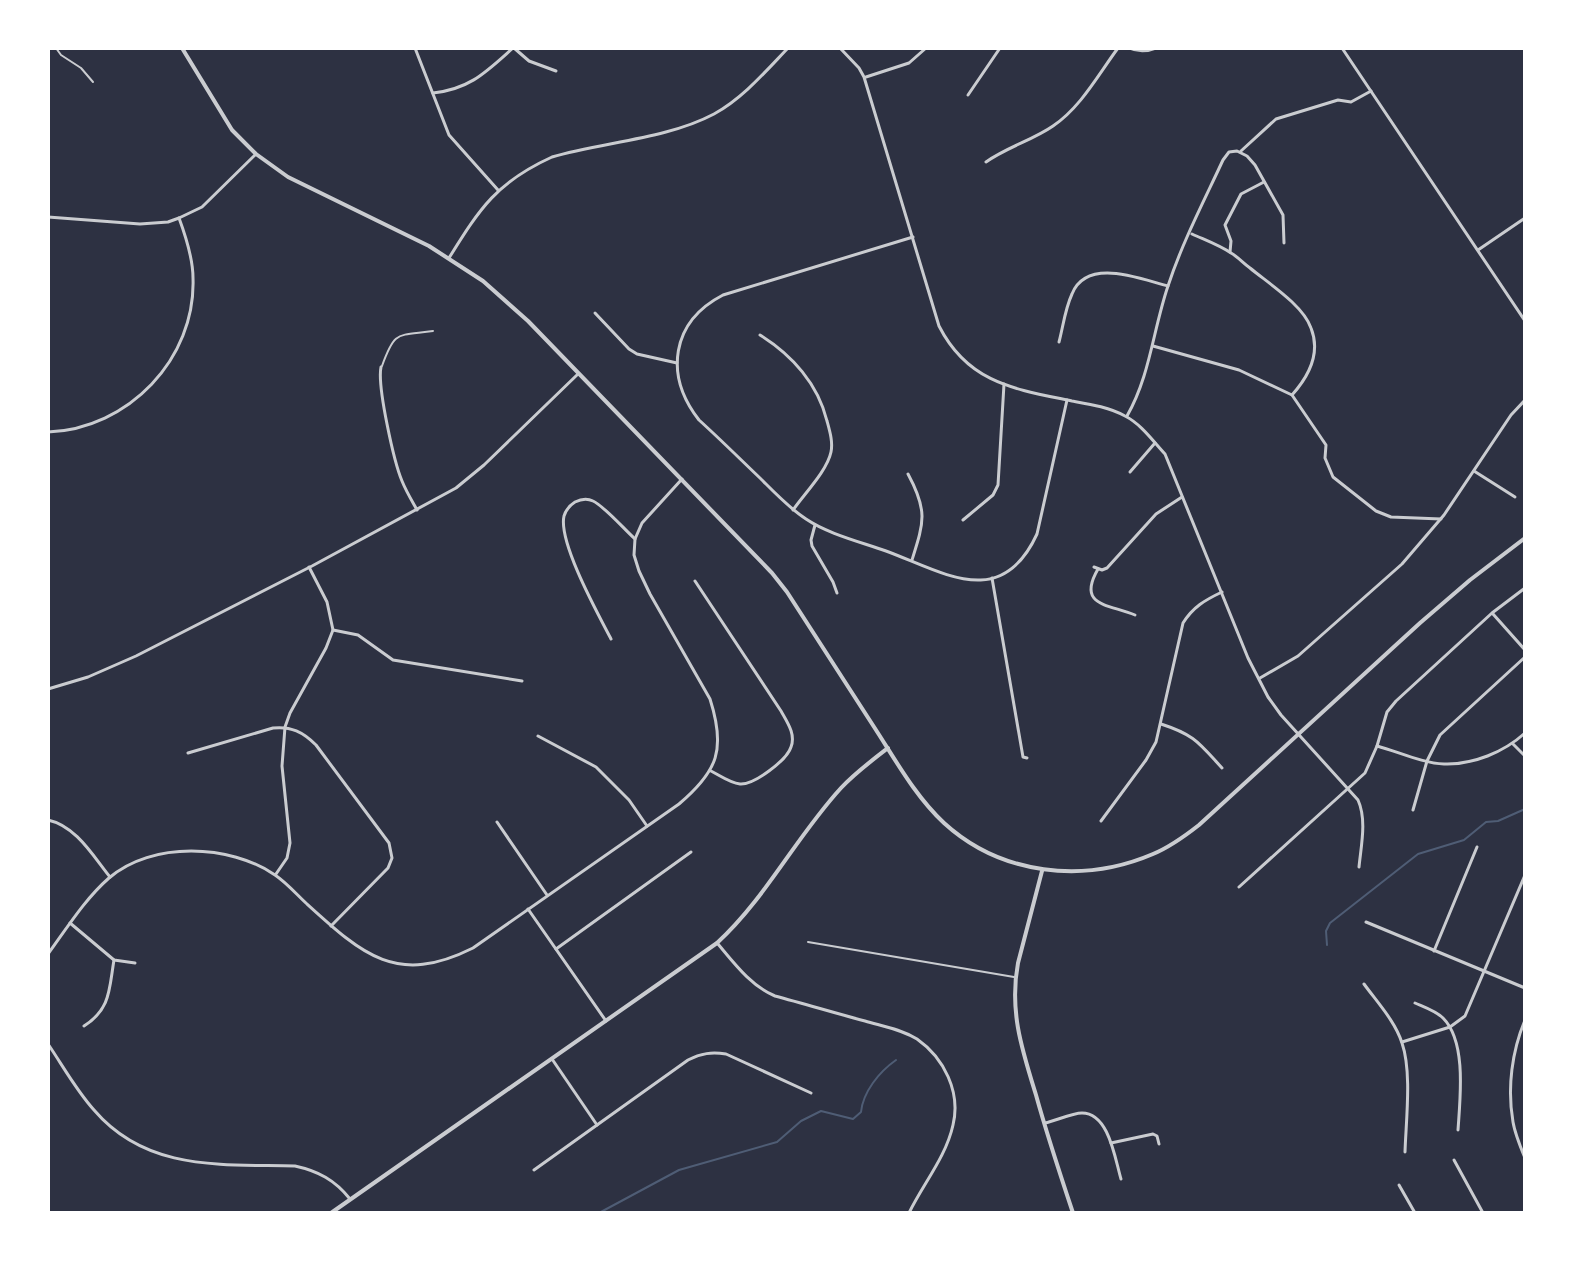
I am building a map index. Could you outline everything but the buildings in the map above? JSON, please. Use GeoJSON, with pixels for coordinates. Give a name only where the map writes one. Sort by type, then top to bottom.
{"type":"FeatureCollection","features":[{"type":"Feature","properties":{"kind":"street"},"geometry":{"type":"LineString","coordinates":[[182,48],[232,130],[256,154],[288,177],[429,246],[501,296],[756,555],[787,592],[917,792],[944,823],[990,853],[1017,865],[1077,872],[1103,870],[1168,847],[1199,825],[1470,580],[1525,538]]}},
{"type":"Feature","properties":{"kind":"street"},"geometry":{"type":"LineString","coordinates":[[415,48],[449,135],[498,190]]}},
{"type":"Feature","properties":{"kind":"street"},"geometry":{"type":"LineString","coordinates":[[433,93],[469,84],[513,48],[529,61],[556,71]]}},
{"type":"Feature","properties":{"kind":"street"},"geometry":{"type":"LineString","coordinates":[[449,258],[475,217],[498,190],[522,172],[552,157],[673,129],[713,114],[736,99],[788,48]]}},
{"type":"Feature","properties":{"kind":"street"},"geometry":{"type":"LineString","coordinates":[[840,48],[864,77],[946,341],[970,367],[1004,384],[1095,405],[1127,416],[1165,454],[1258,679],[1281,715],[1358,800],[1362,809],[1359,867]]}},
{"type":"Feature","properties":{"kind":"street"},"geometry":{"type":"LineString","coordinates":[[916,48],[921,54]]}},
{"type":"Feature","properties":{"kind":"street"},"geometry":{"type":"LineString","coordinates":[[864,77],[909,63],[926,48]]}},
{"type":"Feature","properties":{"kind":"street"},"geometry":{"type":"LineString","coordinates":[[968,95],[1000,48]]}},
{"type":"Feature","properties":{"kind":"street"},"geometry":{"type":"LineString","coordinates":[[986,162],[1050,128],[1067,115],[1118,48]]}},
{"type":"Feature","properties":{"kind":"street"},"geometry":{"type":"LineString","coordinates":[[1129,48],[1136,51],[1156,48]]}},
{"type":"Feature","properties":{"kind":"street"},"geometry":{"type":"LineString","coordinates":[[1342,48],[1525,321]]}},
{"type":"Feature","properties":{"kind":"street"},"geometry":{"type":"LineString","coordinates":[[1239,152],[1276,119],[1338,100],[1351,102],[1371,91]]}},
{"type":"Feature","properties":{"kind":"street"},"geometry":{"type":"LineString","coordinates":[[1127,416],[1138,397],[1168,286],[1229,152],[1247,156],[1255,165],[1283,215],[1284,243]]}},
{"type":"Feature","properties":{"kind":"street"},"geometry":{"type":"LineString","coordinates":[[48,217],[140,224],[168,222],[195,211],[212,198],[256,154]]}},
{"type":"Feature","properties":{"kind":"street"},"geometry":{"type":"LineString","coordinates":[[1230,252],[1231,241],[1225,225],[1241,194],[1265,182]]}},
{"type":"Feature","properties":{"kind":"street"},"geometry":{"type":"LineString","coordinates":[[48,432],[110,417],[153,385],[167,366],[181,341],[190,310],[193,279],[189,249],[179,218]]}},
{"type":"Feature","properties":{"kind":"street"},"geometry":{"type":"LineString","coordinates":[[1477,250],[1525,218]]}},
{"type":"Feature","properties":{"kind":"street"},"geometry":{"type":"LineString","coordinates":[[1190,233],[1230,252],[1300,311],[1313,330],[1313,363],[1306,379],[1292,395]]}},
{"type":"Feature","properties":{"kind":"street"},"geometry":{"type":"LineString","coordinates":[[913,237],[723,295],[696,313],[684,332],[677,363],[681,389],[699,420],[793,510],[815,525],[940,572],[979,581],[992,578],[1017,564],[1032,546],[1067,400]]}},
{"type":"Feature","properties":{"kind":"street"},"geometry":{"type":"LineString","coordinates":[[1059,342],[1072,292],[1078,283],[1091,276],[1104,272],[1168,286]]}},
{"type":"Feature","properties":{"kind":"street"},"geometry":{"type":"LineString","coordinates":[[595,313],[637,354],[677,363]]}},
{"type":"Feature","properties":{"kind":"street"},"geometry":{"type":"LineString","coordinates":[[760,335],[777,346],[812,382],[824,408],[831,439],[831,452],[826,464],[793,510]]}},
{"type":"Feature","properties":{"kind":"street"},"geometry":{"type":"LineString","coordinates":[[1153,346],[1239,370],[1292,395],[1326,445],[1325,458],[1333,477],[1376,511],[1391,517],[1441,519]]}},
{"type":"Feature","properties":{"kind":"street"},"geometry":{"type":"LineString","coordinates":[[381,367],[380,384],[395,455],[401,478],[417,510]]}},
{"type":"Feature","properties":{"kind":"street"},"geometry":{"type":"LineString","coordinates":[[48,689],[125,662],[456,488],[578,374]]}},
{"type":"Feature","properties":{"kind":"street"},"geometry":{"type":"LineString","coordinates":[[963,520],[993,495],[998,485],[1004,384]]}},
{"type":"Feature","properties":{"kind":"street"},"geometry":{"type":"LineString","coordinates":[[1258,679],[1298,656],[1402,564],[1441,519],[1511,415],[1525,400]]}},
{"type":"Feature","properties":{"kind":"street"},"geometry":{"type":"LineString","coordinates":[[1130,472],[1155,443]]}},
{"type":"Feature","properties":{"kind":"street"},"geometry":{"type":"LineString","coordinates":[[1474,471],[1515,497]]}},
{"type":"Feature","properties":{"kind":"street"},"geometry":{"type":"LineString","coordinates":[[908,474],[922,504],[920,535],[912,560]]}},
{"type":"Feature","properties":{"kind":"street"},"geometry":{"type":"LineString","coordinates":[[48,954],[86,902],[110,877],[143,859],[162,853],[204,850],[239,857],[275,875],[345,939],[374,956],[394,963],[421,965],[453,958],[473,948],[698,788],[711,771],[717,752],[719,736],[715,715],[710,699],[650,594],[634,555],[635,539],[642,523],[682,479]]}},
{"type":"Feature","properties":{"kind":"street"},"geometry":{"type":"LineString","coordinates":[[1135,615],[1107,607],[1092,597],[1090,584],[1096,568],[1107,568],[1156,514],[1182,497]]}},
{"type":"Feature","properties":{"kind":"street"},"geometry":{"type":"LineString","coordinates":[[611,639],[571,553],[564,527],[565,514],[572,504],[590,499],[635,539]]}},
{"type":"Feature","properties":{"kind":"street"},"geometry":{"type":"LineString","coordinates":[[815,525],[812,546],[837,593]]}},
{"type":"Feature","properties":{"kind":"street"},"geometry":{"type":"LineString","coordinates":[[275,875],[287,858],[290,843],[282,766],[285,727],[333,630],[327,602],[309,567]]}},
{"type":"Feature","properties":{"kind":"street"},"geometry":{"type":"LineString","coordinates":[[992,578],[1016,727],[1023,757],[1027,758]]}},
{"type":"Feature","properties":{"kind":"street"},"geometry":{"type":"LineString","coordinates":[[695,581],[786,719],[792,735],[791,747],[785,756],[760,778],[749,783],[740,784],[711,771]]}},
{"type":"Feature","properties":{"kind":"street"},"geometry":{"type":"LineString","coordinates":[[1239,887],[1365,773],[1387,712],[1396,701],[1492,613],[1525,588]]}},
{"type":"Feature","properties":{"kind":"street"},"geometry":{"type":"LineString","coordinates":[[1101,821],[1152,750],[1161,724],[1183,623],[1205,599],[1222,592]]}},
{"type":"Feature","properties":{"kind":"street"},"geometry":{"type":"LineString","coordinates":[[1492,613],[1525,650]]}},
{"type":"Feature","properties":{"kind":"street"},"geometry":{"type":"LineString","coordinates":[[333,630],[358,635],[393,660],[522,681]]}},
{"type":"Feature","properties":{"kind":"street"},"geometry":{"type":"LineString","coordinates":[[1413,810],[1427,761],[1440,735],[1525,657]]}},
{"type":"Feature","properties":{"kind":"street"},"geometry":{"type":"LineString","coordinates":[[1161,724],[1188,734],[1222,768]]}},
{"type":"Feature","properties":{"kind":"street"},"geometry":{"type":"LineString","coordinates":[[188,753],[285,727],[304,734],[316,745],[389,843],[392,858],[388,868],[331,926]]}},
{"type":"Feature","properties":{"kind":"street"},"geometry":{"type":"LineString","coordinates":[[1377,746],[1427,761],[1460,763],[1497,753],[1525,733]]}},
{"type":"Feature","properties":{"kind":"street"},"geometry":{"type":"LineString","coordinates":[[538,736],[596,766],[629,800],[647,826]]}},
{"type":"Feature","properties":{"kind":"street"},"geometry":{"type":"LineString","coordinates":[[1513,744],[1525,756]]}},
{"type":"Feature","properties":{"kind":"street"},"geometry":{"type":"LineString","coordinates":[[331,1213],[717,943],[750,909],[840,790],[860,769],[888,748]]}},
{"type":"Feature","properties":{"kind":"street"},"geometry":{"type":"LineString","coordinates":[[48,820],[60,822],[70,830],[110,877]]}},
{"type":"Feature","properties":{"kind":"street"},"geometry":{"type":"LineString","coordinates":[[497,822],[547,895]]}},
{"type":"Feature","properties":{"kind":"street"},"geometry":{"type":"LineString","coordinates":[[1434,951],[1477,847]]}},
{"type":"Feature","properties":{"kind":"street"},"geometry":{"type":"LineString","coordinates":[[556,949],[691,852]]}},
{"type":"Feature","properties":{"kind":"street"},"geometry":{"type":"LineString","coordinates":[[1043,870],[1015,978],[1016,1027],[1073,1213]]}},
{"type":"Feature","properties":{"kind":"street"},"geometry":{"type":"LineString","coordinates":[[1402,1042],[1450,1027],[1465,1016],[1525,875]]}},
{"type":"Feature","properties":{"kind":"street"},"geometry":{"type":"LineString","coordinates":[[528,909],[606,1021]]}},
{"type":"Feature","properties":{"kind":"street"},"geometry":{"type":"LineString","coordinates":[[1366,922],[1525,988]]}},
{"type":"Feature","properties":{"kind":"street"},"geometry":{"type":"LineString","coordinates":[[70,923],[114,960],[135,963]]}},
{"type":"Feature","properties":{"kind":"street"},"geometry":{"type":"LineString","coordinates":[[717,943],[738,968],[764,991],[895,1029],[916,1039],[935,1055],[951,1084],[955,1115],[944,1150],[909,1213]]}},
{"type":"Feature","properties":{"kind":"street"},"geometry":{"type":"LineString","coordinates":[[84,1026],[101,1013],[106,1003],[114,960]]}},
{"type":"Feature","properties":{"kind":"street"},"geometry":{"type":"LineString","coordinates":[[1364,984],[1394,1025],[1402,1042],[1407,1064],[1405,1152]]}},
{"type":"Feature","properties":{"kind":"street"},"geometry":{"type":"LineString","coordinates":[[1415,1003],[1440,1015],[1450,1027],[1460,1064],[1458,1130]]}},
{"type":"Feature","properties":{"kind":"street"},"geometry":{"type":"LineString","coordinates":[[1525,1020],[1516,1044],[1511,1102],[1513,1122],[1525,1158]]}},
{"type":"Feature","properties":{"kind":"street"},"geometry":{"type":"LineString","coordinates":[[48,1044],[95,1112],[112,1128],[141,1147],[169,1158],[195,1163],[311,1169],[334,1182],[350,1199]]}},
{"type":"Feature","properties":{"kind":"street"},"geometry":{"type":"LineString","coordinates":[[534,1170],[688,1060],[703,1054],[726,1054],[811,1093]]}},
{"type":"Feature","properties":{"kind":"street"},"geometry":{"type":"LineString","coordinates":[[552,1059],[597,1125]]}},
{"type":"Feature","properties":{"kind":"street"},"geometry":{"type":"LineString","coordinates":[[1044,1123],[1082,1113],[1094,1117],[1103,1124],[1121,1179]]}},
{"type":"Feature","properties":{"kind":"street"},"geometry":{"type":"LineString","coordinates":[[1111,1143],[1153,1134],[1157,1136],[1159,1144]]}},
{"type":"Feature","properties":{"kind":"street"},"geometry":{"type":"LineString","coordinates":[[1454,1160],[1483,1213]]}},
{"type":"Feature","properties":{"kind":"street"},"geometry":{"type":"LineString","coordinates":[[1399,1185],[1415,1213]]}},
{"type":"Feature","properties":{"kind":"lane"},"geometry":{"type":"LineString","coordinates":[[56,48],[93,82]]}},
{"type":"Feature","properties":{"kind":"lane"},"geometry":{"type":"LineString","coordinates":[[381,367],[389,346],[397,337],[433,331]]}},
{"type":"Feature","properties":{"kind":"lane"},"geometry":{"type":"LineString","coordinates":[[808,942],[1015,978]]}},
{"type":"Feature","properties":{"kind":"waterway"},"geometry":{"type":"LineString","coordinates":[[1327,945],[1326,931],[1330,923],[1418,854],[1464,840],[1486,822],[1498,821],[1525,809]]}},
{"type":"Feature","properties":{"kind":"waterway"},"geometry":{"type":"LineString","coordinates":[[599,1213],[679,1170],[777,1142],[801,1121],[821,1111],[853,1119],[861,1112],[873,1083],[896,1060]]}}]}
